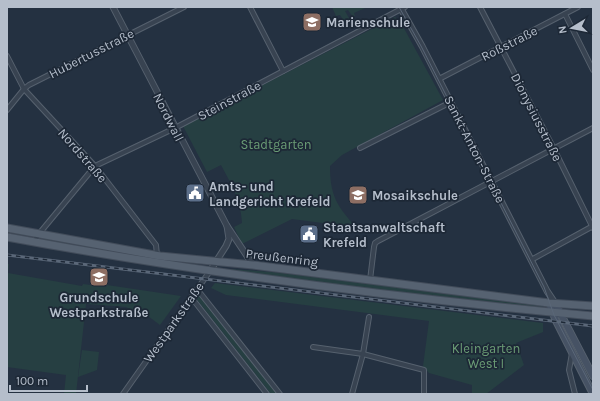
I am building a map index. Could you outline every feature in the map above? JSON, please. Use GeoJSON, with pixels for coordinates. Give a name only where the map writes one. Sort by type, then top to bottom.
{"type":"FeatureCollection","features":[{"type":"Feature","properties":{"kind":"main road","name":"Preußenring"},"geometry":{"type":"LineString","coordinates":[[7,228],[38,235],[157,255],[253,265],[552,303],[593,306]]}},
{"type":"Feature","properties":{"kind":"main road","name":"Preußenring"},"geometry":{"type":"LineString","coordinates":[[7,237],[153,263],[210,271],[371,292],[593,316]]}},
{"type":"Feature","properties":{"kind":"main road"},"geometry":{"type":"LineString","coordinates":[[552,303],[552,312],[593,394]]}},
{"type":"Feature","properties":{"kind":"main road"},"geometry":{"type":"LineString","coordinates":[[552,303],[560,313],[593,376]]}},
{"type":"Feature","properties":{"kind":"street","name":"Nordwall"},"geometry":{"type":"LineString","coordinates":[[113,7],[227,226],[253,265]]}},
{"type":"Feature","properties":{"kind":"street","name":"Hubertusstraße"},"geometry":{"type":"LineString","coordinates":[[7,110],[24,89],[184,7]]}},
{"type":"Feature","properties":{"kind":"street"},"geometry":{"type":"LineString","coordinates":[[250,7],[282,71]]}},
{"type":"Feature","properties":{"kind":"street","name":"Dionysiusstraße"},"geometry":{"type":"LineString","coordinates":[[480,7],[593,227]]}},
{"type":"Feature","properties":{"kind":"street","name":"Roßstraße"},"geometry":{"type":"LineString","coordinates":[[439,79],[578,7]]}},
{"type":"Feature","properties":{"kind":"street","name":"Steinstraße"},"geometry":{"type":"LineString","coordinates":[[34,242],[38,235],[95,166],[175,128],[402,8]]}},
{"type":"Feature","properties":{"kind":"street","name":"Sankt-Anton-Straße"},"geometry":{"type":"LineString","coordinates":[[402,8],[492,182],[552,303]]}},
{"type":"Feature","properties":{"kind":"street"},"geometry":{"type":"LineString","coordinates":[[565,14],[593,70]]}},
{"type":"Feature","properties":{"kind":"street","name":"Nordstraße"},"geometry":{"type":"LineString","coordinates":[[7,56],[24,89],[95,166],[156,245],[157,255]]}},
{"type":"Feature","properties":{"kind":"street"},"geometry":{"type":"LineString","coordinates":[[360,148],[451,102]]}},
{"type":"Feature","properties":{"kind":"street"},"geometry":{"type":"LineString","coordinates":[[370,280],[375,243],[593,128]]}},
{"type":"Feature","properties":{"kind":"street"},"geometry":{"type":"LineString","coordinates":[[210,271],[226,246],[228,239],[227,226]]}},
{"type":"Feature","properties":{"kind":"street"},"geometry":{"type":"LineString","coordinates":[[531,260],[593,227]]}},
{"type":"Feature","properties":{"kind":"street","name":"Westparkstraße"},"geometry":{"type":"LineString","coordinates":[[123,394],[210,271]]}},
{"type":"Feature","properties":{"kind":"street"},"geometry":{"type":"LineString","coordinates":[[197,289],[280,394]]}},
{"type":"Feature","properties":{"kind":"street"},"geometry":{"type":"LineString","coordinates":[[191,297],[267,394]]}},
{"type":"Feature","properties":{"kind":"street"},"geometry":{"type":"LineString","coordinates":[[352,394],[363,354],[369,317]]}},
{"type":"Feature","properties":{"kind":"street"},"geometry":{"type":"LineString","coordinates":[[313,347],[363,354],[424,370],[424,394]]}},
{"type":"Feature","properties":{"kind":"street"},"geometry":{"type":"LineString","coordinates":[[572,353],[569,370],[575,394]]}},
{"type":"Feature","properties":{"kind":"green space"},"geometry":{"type":"Polygon","coordinates":[[[332,7],[365,8],[354,13],[355,16],[353,17],[348,10],[345,11],[352,21],[347,23],[340,15],[336,16],[332,7]]]}},
{"type":"Feature","properties":{"kind":"green space","name":"Stadtgarten"},"geometry":{"type":"Polygon","coordinates":[[[395,17],[400,21],[443,100],[342,155],[330,166],[331,184],[335,199],[343,212],[355,226],[353,227],[292,219],[242,244],[234,227],[242,223],[240,207],[232,186],[221,165],[207,172],[183,126],[395,17]]]}},
{"type":"Feature","properties":{"kind":"green space"},"geometry":{"type":"Polygon","coordinates":[[[42,238],[161,259],[160,261],[41,240],[42,238]]]}},
{"type":"Feature","properties":{"kind":"green space"},"geometry":{"type":"Polygon","coordinates":[[[7,264],[9,264],[8,273],[82,286],[83,284],[106,287],[107,285],[181,296],[160,325],[140,310],[132,310],[126,307],[86,304],[76,394],[64,394],[66,375],[7,367],[7,264]]]}},
{"type":"Feature","properties":{"kind":"green space"},"geometry":{"type":"Polygon","coordinates":[[[229,269],[273,272],[542,305],[542,308],[306,282],[227,271],[229,269]]]}},
{"type":"Feature","properties":{"kind":"green space","name":"Kleingarten West I"},"geometry":{"type":"Polygon","coordinates":[[[215,283],[543,323],[543,332],[516,343],[524,365],[486,394],[472,394],[472,385],[429,373],[423,366],[429,321],[226,295],[211,288],[215,283]]]}},
{"type":"Feature","properties":{"kind":"green space"},"geometry":{"type":"Polygon","coordinates":[[[198,292],[278,394],[271,394],[195,297],[198,292]]]}},
{"type":"Feature","properties":{"kind":"green space"},"geometry":{"type":"Polygon","coordinates":[[[82,350],[99,352],[97,370],[78,377],[82,350]]]}},
{"type":"Feature","properties":{"kind":"tram line"},"geometry":{"type":"LineString","coordinates":[[399,7],[421,46],[544,287],[554,315],[593,390]]}},
{"type":"Feature","properties":{"kind":"railway"},"geometry":{"type":"LineString","coordinates":[[7,255],[593,326]]}},
{"type":"Feature","properties":{"kind":"place","name":"Marienschule"},"geometry":{"type":"Point","coordinates":[312,22]}},
{"type":"Feature","properties":{"kind":"place","name":"Amts- und Landgericht Krefeld"},"geometry":{"type":"Point","coordinates":[195,193]}},
{"type":"Feature","properties":{"kind":"place","name":"Mosaikschule"},"geometry":{"type":"Point","coordinates":[358,195]}},
{"type":"Feature","properties":{"kind":"place","name":"Staatsanwaltschaft Krefeld"},"geometry":{"type":"Point","coordinates":[309,234]}},
{"type":"Feature","properties":{"kind":"place","name":"Grundschule Westparkstraße"},"geometry":{"type":"Point","coordinates":[99,277]}}]}
